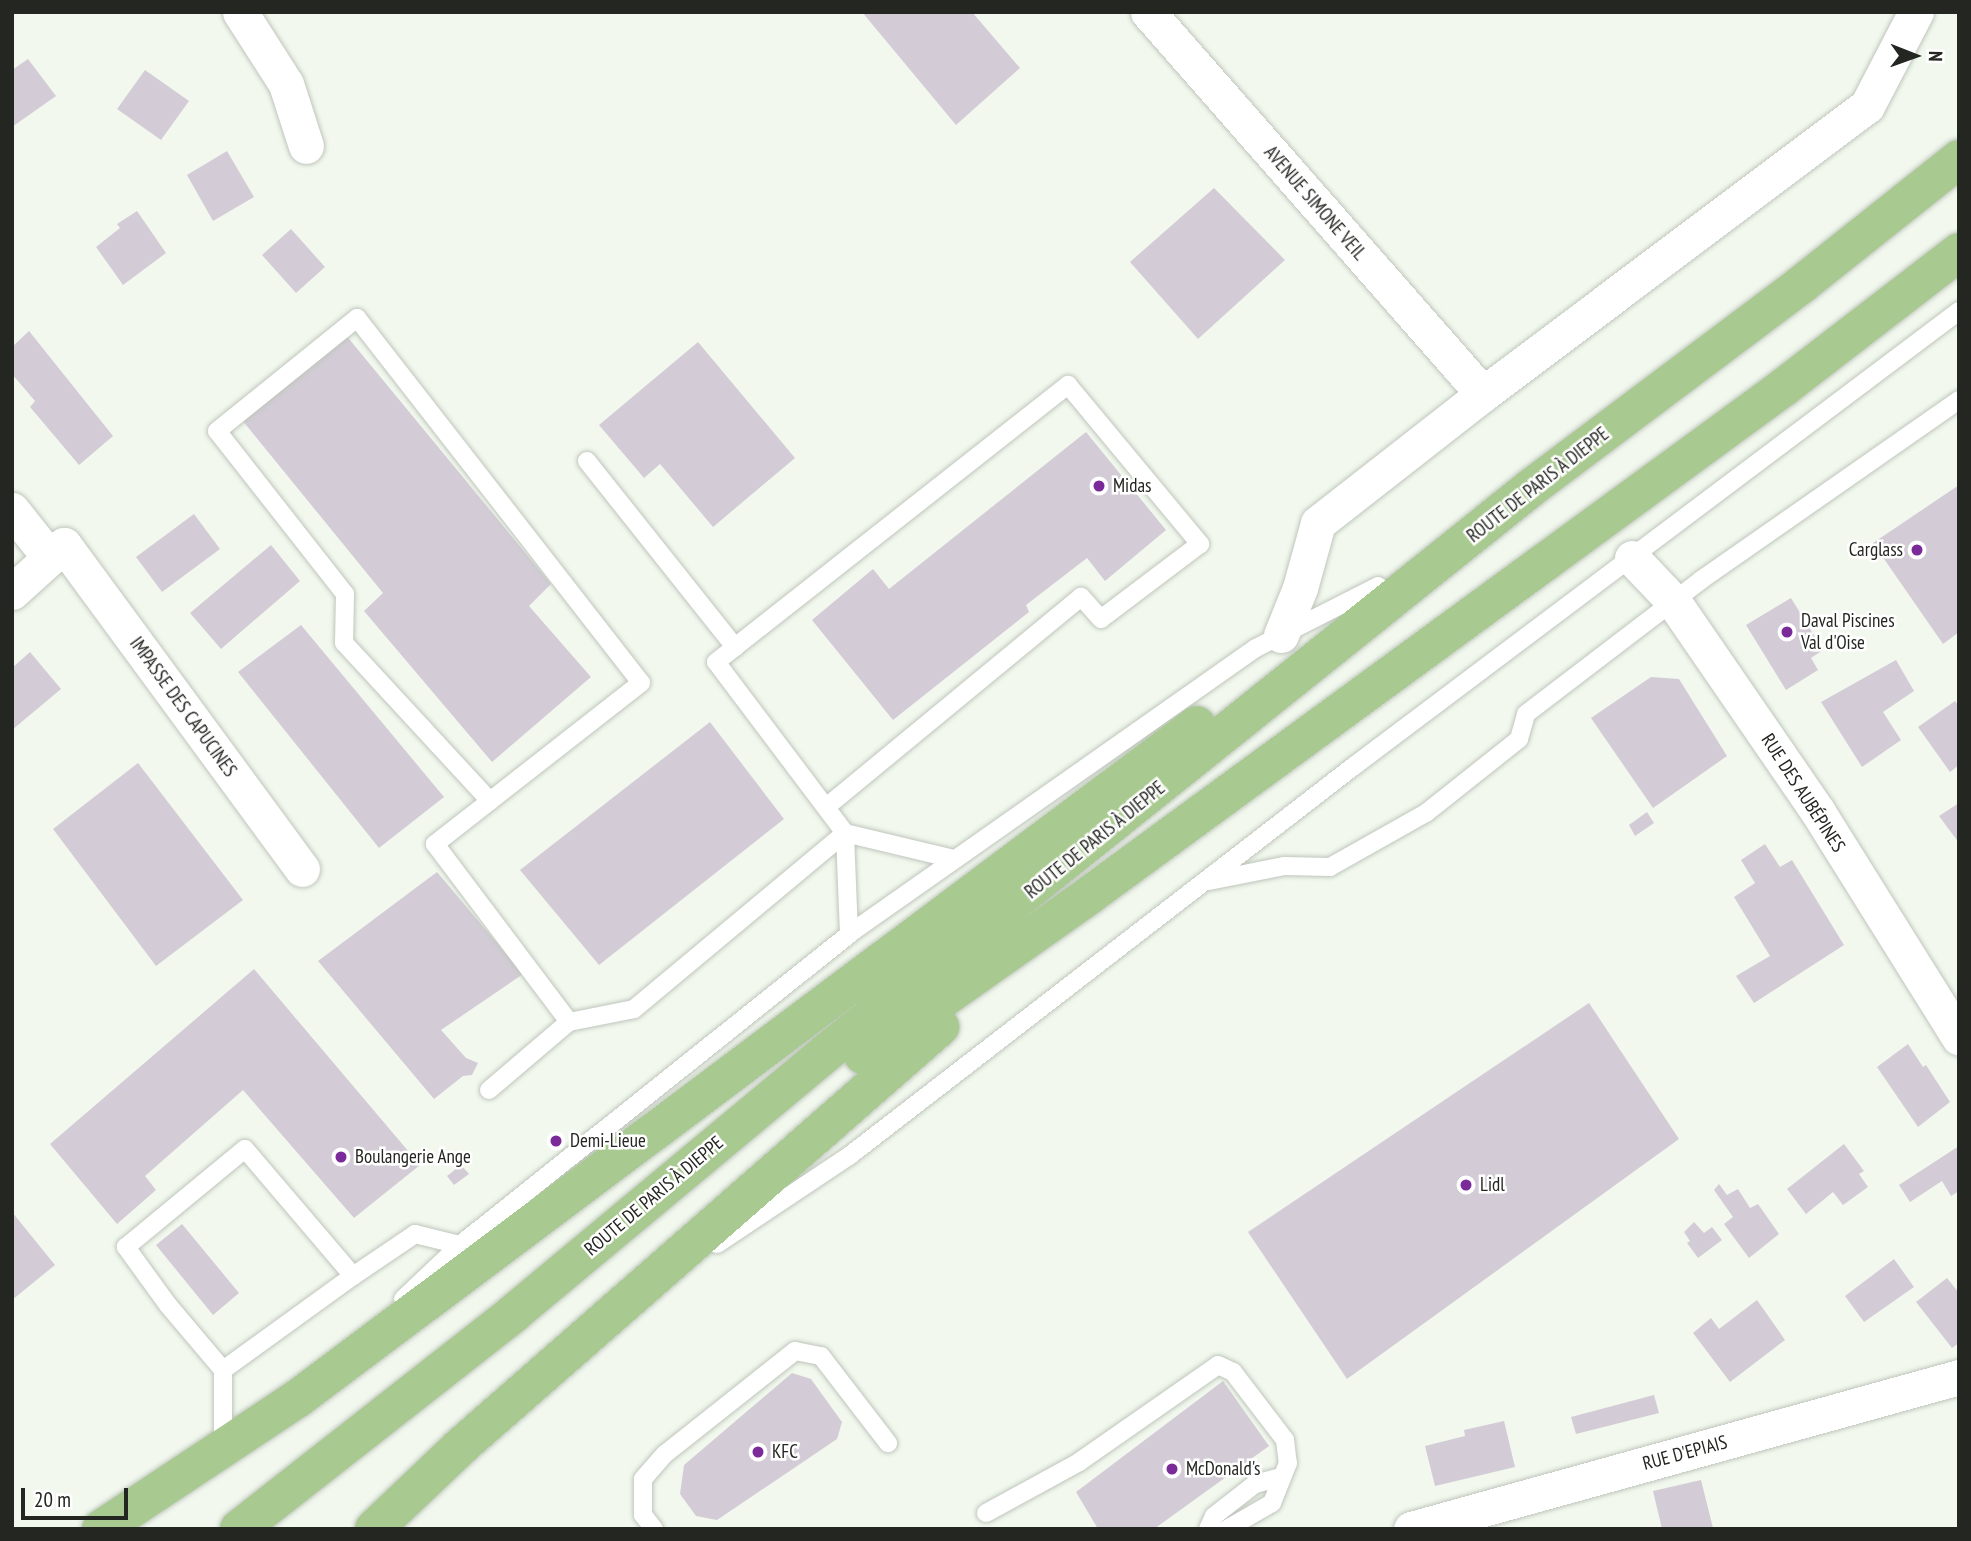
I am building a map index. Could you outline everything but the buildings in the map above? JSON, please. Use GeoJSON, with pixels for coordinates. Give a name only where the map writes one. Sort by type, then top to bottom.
{"type":"FeatureCollection","features":[{"type":"Feature","properties":{"kind":"main road","name":"ROUTE DE PARIS À DIEPPE"},"geometry":{"type":"LineString","coordinates":[[239,1529],[514,1313],[827,1052],[1007,911],[1532,487],[1802,284],[1959,159]]}},
{"type":"Feature","properties":{"kind":"main road","name":"ROUTE DE PARIS À DIEPPE"},"geometry":{"type":"LineString","coordinates":[[272,1529],[371,1452],[809,1093],[1091,894],[1784,387],[1959,252]]}},
{"type":"Feature","properties":{"kind":"main road"},"geometry":{"type":"LineString","coordinates":[[101,1529],[297,1399],[915,937],[1378,586],[1532,487]]}},
{"type":"Feature","properties":{"kind":"main road"},"geometry":{"type":"LineString","coordinates":[[374,1529],[460,1447],[1091,894]]}},
{"type":"Feature","properties":{"kind":"street"},"geometry":{"type":"LineString","coordinates":[[240,12],[286,84],[306,146]]}},
{"type":"Feature","properties":{"kind":"street","name":"AVENUE SIMONE VEIL"},"geometry":{"type":"LineString","coordinates":[[1148,12],[1483,394]]}},
{"type":"Feature","properties":{"kind":"street"},"geometry":{"type":"LineString","coordinates":[[1281,635],[1300,588],[1318,523],[1483,394],[1867,106],[1916,12]]}},
{"type":"Feature","properties":{"kind":"street","name":"IMPASSE DES CAPUCINES"},"geometry":{"type":"LineString","coordinates":[[12,510],[57,552],[302,869]]}},
{"type":"Feature","properties":{"kind":"street"},"geometry":{"type":"LineString","coordinates":[[12,592],[57,552]]}},
{"type":"Feature","properties":{"kind":"street","name":"RUE DES AUBÉPINES"},"geometry":{"type":"LineString","coordinates":[[1632,558],[1674,601],[1818,812],[1959,1038]]}},
{"type":"Feature","properties":{"kind":"street","name":"RUE D'EPIAIS"},"geometry":{"type":"LineString","coordinates":[[1411,1529],[1959,1377]]}},
{"type":"Feature","properties":{"kind":"lane"},"geometry":{"type":"LineString","coordinates":[[609,1316],[849,1156],[1365,757],[1959,311]]}},
{"type":"Feature","properties":{"kind":"lane"},"geometry":{"type":"LineString","coordinates":[[490,801],[344,643],[345,594],[217,431],[357,318],[641,683],[435,844],[569,1022]]}},
{"type":"Feature","properties":{"kind":"lane"},"geometry":{"type":"LineString","coordinates":[[826,807],[1081,597],[1101,619],[1200,544],[1068,385],[716,662],[845,833],[849,934]]}},
{"type":"Feature","properties":{"kind":"lane"},"geometry":{"type":"LineString","coordinates":[[1206,881],[1284,866],[1330,867],[1426,813],[1519,739],[1526,713],[1674,601],[1959,400]]}},
{"type":"Feature","properties":{"kind":"lane"},"geometry":{"type":"LineString","coordinates":[[587,461],[734,648]]}},
{"type":"Feature","properties":{"kind":"lane"},"geometry":{"type":"LineString","coordinates":[[297,1399],[460,1245],[849,934],[1256,648],[1378,586]]}},
{"type":"Feature","properties":{"kind":"lane"},"geometry":{"type":"LineString","coordinates":[[845,833],[954,859]]}},
{"type":"Feature","properties":{"kind":"lane"},"geometry":{"type":"LineString","coordinates":[[489,1090],[569,1022],[634,1009],[845,833]]}},
{"type":"Feature","properties":{"kind":"lane"},"geometry":{"type":"LineString","coordinates":[[915,937],[1007,911]]}},
{"type":"Feature","properties":{"kind":"lane"},"geometry":{"type":"LineString","coordinates":[[223,1448],[223,1370],[168,1305],[126,1247],[245,1149],[353,1276]]}},
{"type":"Feature","properties":{"kind":"lane"},"geometry":{"type":"LineString","coordinates":[[223,1370],[415,1234],[460,1245]]}},
{"type":"Feature","properties":{"kind":"lane"},"geometry":{"type":"LineString","coordinates":[[654,1529],[643,1515],[643,1479],[665,1454],[795,1351],[821,1356],[888,1443]]}},
{"type":"Feature","properties":{"kind":"lane"},"geometry":{"type":"LineString","coordinates":[[986,1513],[1079,1462],[1218,1365],[1233,1372],[1285,1440],[1288,1463],[1272,1503],[1227,1529]]}},
{"type":"Feature","properties":{"kind":"lane"},"geometry":{"type":"LineString","coordinates":[[1208,1529],[1214,1516],[1255,1484],[1282,1477]]}},
{"type":"Feature","properties":{"kind":"place","name":"Midas"},"geometry":{"type":"Point","coordinates":[1099,486]}},
{"type":"Feature","properties":{"kind":"place","name":"Carglass"},"geometry":{"type":"Point","coordinates":[1917,550]}},
{"type":"Feature","properties":{"kind":"place","name":"Daval Piscines Val d'Oise"},"geometry":{"type":"Point","coordinates":[1787,632]}},
{"type":"Feature","properties":{"kind":"place","name":"Demi-Lieue"},"geometry":{"type":"Point","coordinates":[556,1141]}},
{"type":"Feature","properties":{"kind":"place","name":"Boulangerie Ange"},"geometry":{"type":"Point","coordinates":[341,1157]}},
{"type":"Feature","properties":{"kind":"place","name":"Lidl"},"geometry":{"type":"Point","coordinates":[1466,1185]}},
{"type":"Feature","properties":{"kind":"place","name":"KFC"},"geometry":{"type":"Point","coordinates":[758,1452]}},
{"type":"Feature","properties":{"kind":"place","name":"McDonald's"},"geometry":{"type":"Point","coordinates":[1172,1469]}}]}
